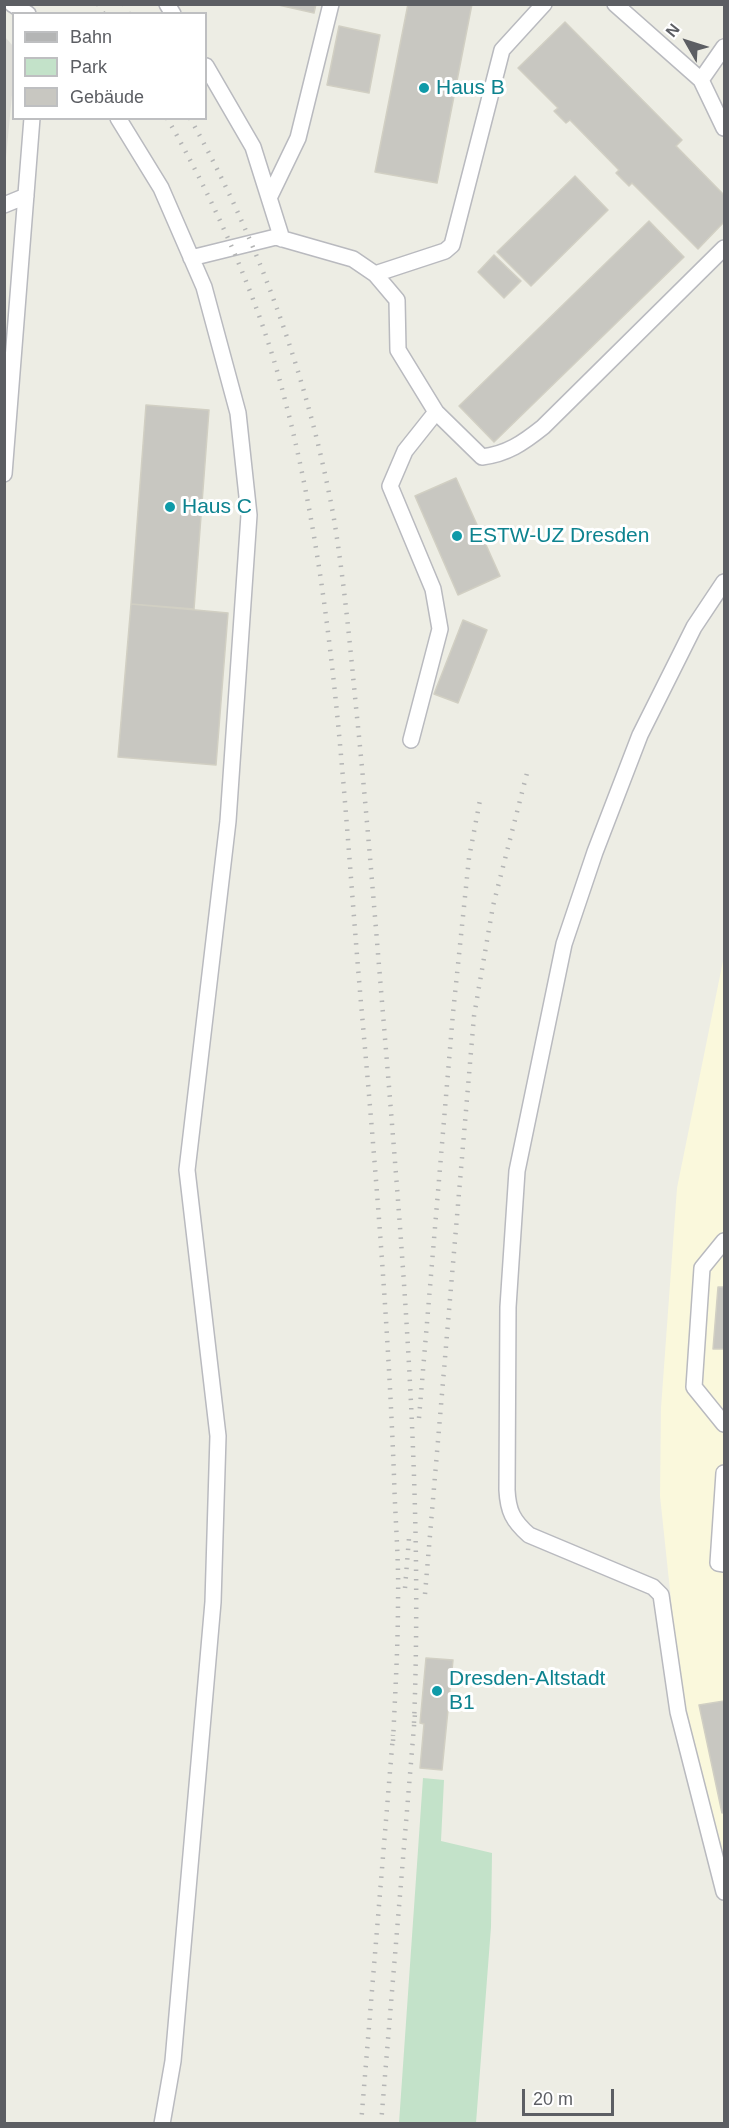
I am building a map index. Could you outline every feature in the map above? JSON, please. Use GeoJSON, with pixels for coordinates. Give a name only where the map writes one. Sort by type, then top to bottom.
{"type":"FeatureCollection","features":[{"type":"Feature","properties":{"kind":"lane"},"geometry":{"type":"LineString","coordinates":[[12,4],[25,12]]}},
{"type":"Feature","properties":{"kind":"lane"},"geometry":{"type":"LineString","coordinates":[[270,196],[298,138],[331,4]]}},
{"type":"Feature","properties":{"kind":"lane"},"geometry":{"type":"LineString","coordinates":[[375,274],[445,251],[452,245],[502,50],[544,4]]}},
{"type":"Feature","properties":{"kind":"lane"},"geometry":{"type":"LineString","coordinates":[[615,4],[701,80],[724,128]]}},
{"type":"Feature","properties":{"kind":"lane"},"geometry":{"type":"LineString","coordinates":[[701,80],[724,46]]}},
{"type":"Feature","properties":{"kind":"lane"},"geometry":{"type":"LineString","coordinates":[[207,68],[253,147],[282,238]]}},
{"type":"Feature","properties":{"kind":"lane"},"geometry":{"type":"LineString","coordinates":[[4,474],[32,120]]}},
{"type":"Feature","properties":{"kind":"lane"},"geometry":{"type":"LineString","coordinates":[[119,120],[161,188],[204,287],[238,413],[249,515],[228,821],[188,1170],[218,1436],[215,1554],[213,1602],[173,2061],[162,2124]]}},
{"type":"Feature","properties":{"kind":"lane"},"geometry":{"type":"LineString","coordinates":[[4,205],[27,196]]}},
{"type":"Feature","properties":{"kind":"lane"},"geometry":{"type":"LineString","coordinates":[[191,258],[262,239],[282,238],[352,259],[375,274],[397,300],[398,350],[436,412],[482,458],[501,455],[523,444],[543,428],[724,248]]}},
{"type":"Feature","properties":{"kind":"lane"},"geometry":{"type":"LineString","coordinates":[[411,740],[440,628],[433,589],[390,486],[405,451],[436,412]]}},
{"type":"Feature","properties":{"kind":"lane"},"geometry":{"type":"LineString","coordinates":[[724,582],[694,627],[640,735],[595,852],[564,944],[517,1171],[508,1307],[507,1478],[508,1509],[513,1519],[529,1534],[653,1587],[661,1595],[678,1712],[724,1892]]}},
{"type":"Feature","properties":{"kind":"lane"},"geometry":{"type":"LineString","coordinates":[[724,1241],[702,1268],[694,1387],[724,1424]]}},
{"type":"Feature","properties":{"kind":"lane"},"geometry":{"type":"LineString","coordinates":[[724,1473],[718,1563],[724,1564]]}},
{"type":"Feature","properties":{"kind":"shaded area"},"geometry":{"type":"Polygon","coordinates":[[[5,37],[12,45],[12,95],[5,168],[5,37]]]}},
{"type":"Feature","properties":{"kind":"shaded area"},"geometry":{"type":"Polygon","coordinates":[[[724,956],[724,1864],[680,1685],[660,1496],[661,1408],[677,1188],[724,956]]]}},
{"type":"Feature","properties":{"kind":"green space"},"geometry":{"type":"Polygon","coordinates":[[[423,1778],[444,1780],[441,1841],[492,1853],[491,1927],[476,2123],[399,2123],[423,1778]]]}},
{"type":"Feature","properties":{"kind":"building"},"geometry":{"type":"Polygon","coordinates":[[[274,4],[316,4],[314,13],[274,4]]]}},
{"type":"Feature","properties":{"kind":"building","name":"Haus B"},"geometry":{"type":"Polygon","coordinates":[[[408,4],[472,4],[437,183],[375,172],[408,4]]]}},
{"type":"Feature","properties":{"kind":"building"},"geometry":{"type":"Polygon","coordinates":[[[565,22],[682,140],[676,146],[724,195],[724,222],[698,249],[632,183],[629,186],[616,173],[619,170],[570,120],[566,123],[554,111],[558,108],[518,68],[565,22]]]}},
{"type":"Feature","properties":{"kind":"building"},"geometry":{"type":"Polygon","coordinates":[[[339,26],[380,35],[369,93],[327,85],[339,26]]]}},
{"type":"Feature","properties":{"kind":"building"},"geometry":{"type":"Polygon","coordinates":[[[575,176],[608,210],[531,286],[497,252],[575,176]]]}},
{"type":"Feature","properties":{"kind":"building"},"geometry":{"type":"Polygon","coordinates":[[[649,221],[684,257],[494,442],[459,406],[649,221]]]}},
{"type":"Feature","properties":{"kind":"building"},"geometry":{"type":"Polygon","coordinates":[[[494,255],[521,281],[504,298],[478,272],[494,255]]]}},
{"type":"Feature","properties":{"kind":"building","name":"Haus C"},"geometry":{"type":"Polygon","coordinates":[[[146,405],[209,410],[194,609],[131,604],[146,405]]]}},
{"type":"Feature","properties":{"kind":"building","name":"ESTW-UZ Dresden"},"geometry":{"type":"Polygon","coordinates":[[[456,478],[500,576],[458,595],[415,496],[456,478]]]}},
{"type":"Feature","properties":{"kind":"building"},"geometry":{"type":"Polygon","coordinates":[[[131,604],[228,613],[216,765],[118,757],[131,604]]]}},
{"type":"Feature","properties":{"kind":"building"},"geometry":{"type":"Polygon","coordinates":[[[463,620],[487,630],[458,703],[434,694],[463,620]]]}},
{"type":"Feature","properties":{"kind":"building"},"geometry":{"type":"Polygon","coordinates":[[[718,1287],[724,1287],[724,1349],[713,1349],[718,1287]]]}},
{"type":"Feature","properties":{"kind":"building","name":"Dresden-Altstadt B1"},"geometry":{"type":"Polygon","coordinates":[[[426,1658],[453,1660],[442,1770],[420,1768],[424,1724],[420,1723],[426,1658]]]}},
{"type":"Feature","properties":{"kind":"building"},"geometry":{"type":"Polygon","coordinates":[[[724,1701],[724,1812],[722,1813],[699,1705],[724,1701]]]}},
{"type":"Feature","properties":{"kind":"railway"},"geometry":{"type":"LineString","coordinates":[[98,4],[103,12]]}},
{"type":"Feature","properties":{"kind":"railway"},"geometry":{"type":"LineString","coordinates":[[124,4],[128,12]]}},
{"type":"Feature","properties":{"kind":"railway"},"geometry":{"type":"LineString","coordinates":[[168,120],[217,214],[247,283],[271,351],[299,461],[326,615],[342,770],[376,1180],[388,1358],[398,1585],[393,1742]]}},
{"type":"Feature","properties":{"kind":"railway"},"geometry":{"type":"LineString","coordinates":[[191,120],[238,213],[296,364],[311,415],[338,542],[367,826],[410,1374],[416,1548],[414,1723]]}},
{"type":"Feature","properties":{"kind":"railway"},"geometry":{"type":"LineString","coordinates":[[425,1594],[474,1016],[493,906],[528,769]]}},
{"type":"Feature","properties":{"kind":"railway"},"geometry":{"type":"LineString","coordinates":[[419,1418],[453,1013],[469,858],[480,800]]}},
{"type":"Feature","properties":{"kind":"railway"},"geometry":{"type":"LineString","coordinates":[[405,1588],[409,1538]]}},
{"type":"Feature","properties":{"kind":"railway"},"geometry":{"type":"LineString","coordinates":[[381,2124],[415,1714]]}},
{"type":"Feature","properties":{"kind":"railway"},"geometry":{"type":"LineString","coordinates":[[361,2124],[393,1735]]}},
{"type":"Feature","properties":{"kind":"place","name":"Haus B"},"geometry":{"type":"Point","coordinates":[424,88]}},
{"type":"Feature","properties":{"kind":"place","name":"Haus C"},"geometry":{"type":"Point","coordinates":[170,507]}},
{"type":"Feature","properties":{"kind":"place","name":"ESTW-UZ Dresden"},"geometry":{"type":"Point","coordinates":[457,536]}},
{"type":"Feature","properties":{"kind":"place","name":"Dresden-Altstadt B1"},"geometry":{"type":"Point","coordinates":[437,1691]}}]}
